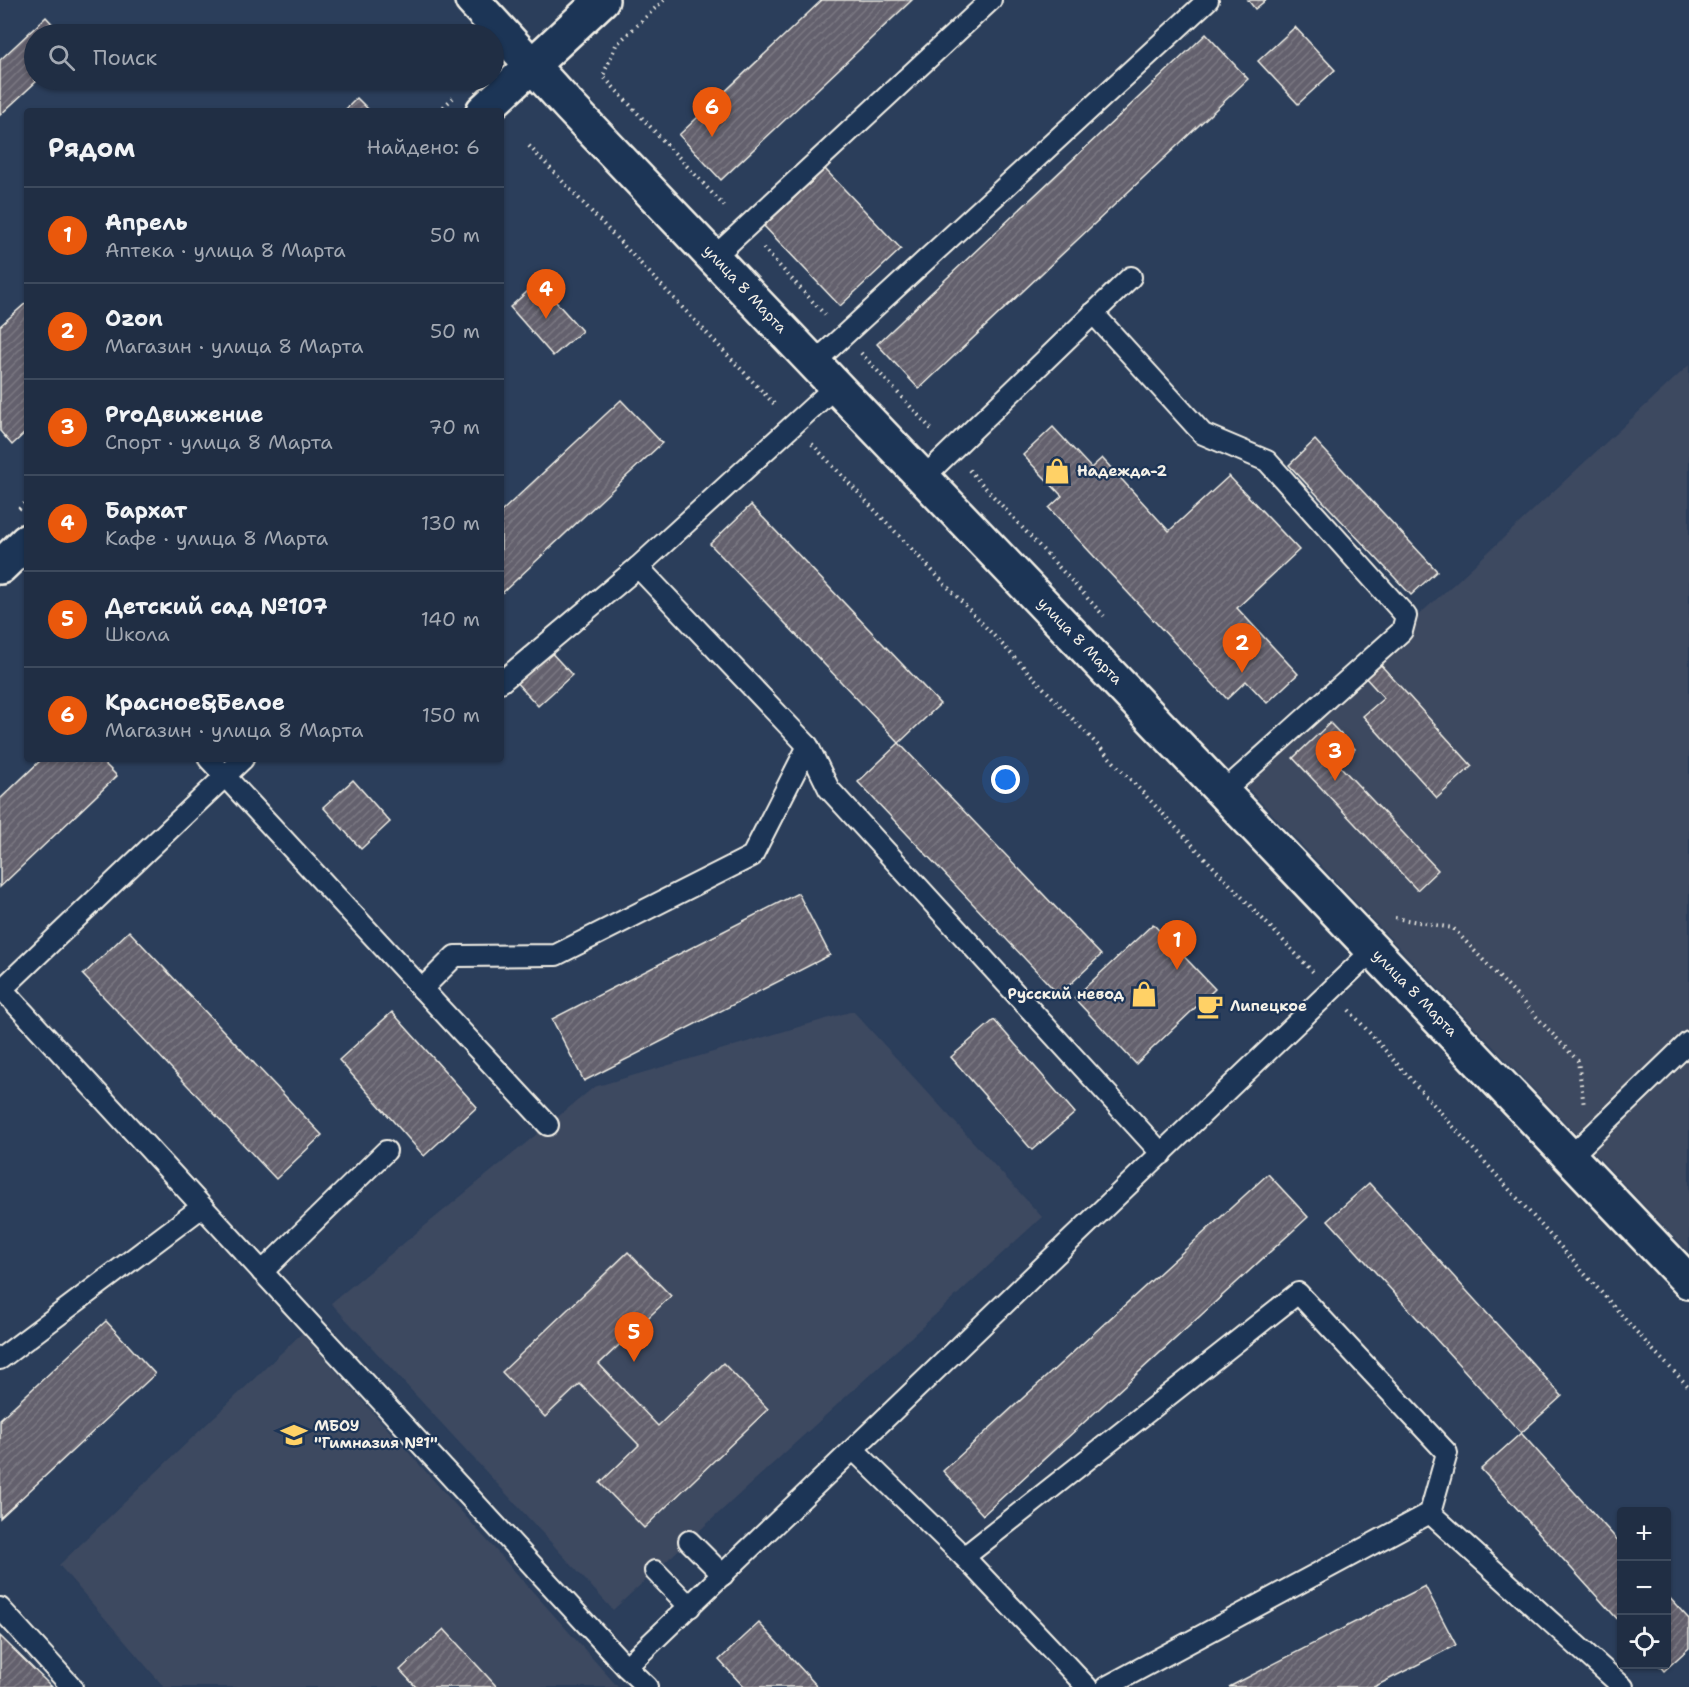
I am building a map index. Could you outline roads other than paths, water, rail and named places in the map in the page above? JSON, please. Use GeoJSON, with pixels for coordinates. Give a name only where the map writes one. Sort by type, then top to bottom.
{"type":"FeatureCollection","features":[{"type":"Feature","properties":{"kind":"street","name":"улица 8 Марта"},"geometry":{"type":"LineString","coordinates":[[472,0],[494,24]]}},
{"type":"Feature","properties":{"kind":"street"},"geometry":{"type":"LineString","coordinates":[[486,108],[602,0]]}},
{"type":"Feature","properties":{"kind":"street","name":"улица 8 Марта"},"geometry":{"type":"LineString","coordinates":[[504,35],[1373,950],[1579,1148],[1689,1282]]}},
{"type":"Feature","properties":{"kind":"lane"},"geometry":{"type":"LineString","coordinates":[[714,257],[991,0]]}},
{"type":"Feature","properties":{"kind":"lane"},"geometry":{"type":"LineString","coordinates":[[504,679],[638,567],[794,425],[826,374],[845,336],[1203,2]]}},
{"type":"Feature","properties":{"kind":"lane"},"geometry":{"type":"LineString","coordinates":[[924,477],[1131,277]]}},
{"type":"Feature","properties":{"kind":"lane"},"geometry":{"type":"LineString","coordinates":[[1093,313],[1203,434],[1267,461],[1406,616],[1402,631],[1223,792]]}},
{"type":"Feature","properties":{"kind":"lane"},"geometry":{"type":"LineString","coordinates":[[638,567],[808,746],[829,789],[1161,1154]]}},
{"type":"Feature","properties":{"kind":"lane"},"geometry":{"type":"LineString","coordinates":[[422,989],[455,956],[556,955],[752,856],[808,746]]}},
{"type":"Feature","properties":{"kind":"lane"},"geometry":{"type":"LineString","coordinates":[[212,762],[548,1125]]}},
{"type":"Feature","properties":{"kind":"lane"},"geometry":{"type":"LineString","coordinates":[[240,762],[1,990],[626,1667],[647,1687]]}},
{"type":"Feature","properties":{"kind":"lane"},"geometry":{"type":"LineString","coordinates":[[626,1667],[1373,950]]}},
{"type":"Feature","properties":{"kind":"lane"},"geometry":{"type":"LineString","coordinates":[[1579,1148],[1689,1042]]}},
{"type":"Feature","properties":{"kind":"lane"},"geometry":{"type":"LineString","coordinates":[[262,1272],[386,1151]]}},
{"type":"Feature","properties":{"kind":"lane"},"geometry":{"type":"LineString","coordinates":[[0,1359],[202,1207]]}},
{"type":"Feature","properties":{"kind":"lane"},"geometry":{"type":"LineString","coordinates":[[964,1557],[1298,1293],[1447,1453],[1430,1513],[1106,1687]]}},
{"type":"Feature","properties":{"kind":"lane"},"geometry":{"type":"LineString","coordinates":[[854,1450],[964,1557],[1088,1687]]}},
{"type":"Feature","properties":{"kind":"lane"},"geometry":{"type":"LineString","coordinates":[[1430,1513],[1623,1687]]}},
{"type":"Feature","properties":{"kind":"lane"},"geometry":{"type":"LineString","coordinates":[[689,1541],[723,1575]]}},
{"type":"Feature","properties":{"kind":"lane"},"geometry":{"type":"LineString","coordinates":[[655,1571],[690,1606]]}},
{"type":"Feature","properties":{"kind":"lane"},"geometry":{"type":"LineString","coordinates":[[0,1608],[72,1687]]}},
{"type":"Feature","properties":{"kind":"place","name":"Красное&Белое"},"geometry":{"type":"Point","coordinates":[712,137]}},
{"type":"Feature","properties":{"kind":"place","name":"Бархат"},"geometry":{"type":"Point","coordinates":[546,319]}},
{"type":"Feature","properties":{"kind":"place","name":"Надежда-2"},"geometry":{"type":"Point","coordinates":[1057,471]}},
{"type":"Feature","properties":{"kind":"place","name":"Ozon"},"geometry":{"type":"Point","coordinates":[1242,673]}},
{"type":"Feature","properties":{"kind":"place","name":"ProДвижение"},"geometry":{"type":"Point","coordinates":[1335,781]}},
{"type":"Feature","properties":{"kind":"place","name":"Апрель"},"geometry":{"type":"Point","coordinates":[1177,970]}},
{"type":"Feature","properties":{"kind":"place","name":"Русский невод"},"geometry":{"type":"Point","coordinates":[1144,994]}},
{"type":"Feature","properties":{"kind":"place","name":"Липецкое"},"geometry":{"type":"Point","coordinates":[1210,1006]}},
{"type":"Feature","properties":{"kind":"place","name":"Детский сад №107"},"geometry":{"type":"Point","coordinates":[634,1362]}},
{"type":"Feature","properties":{"kind":"place","name":"МБОУ \"Гимназия №1\""},"geometry":{"type":"Point","coordinates":[294,1435]}}]}
